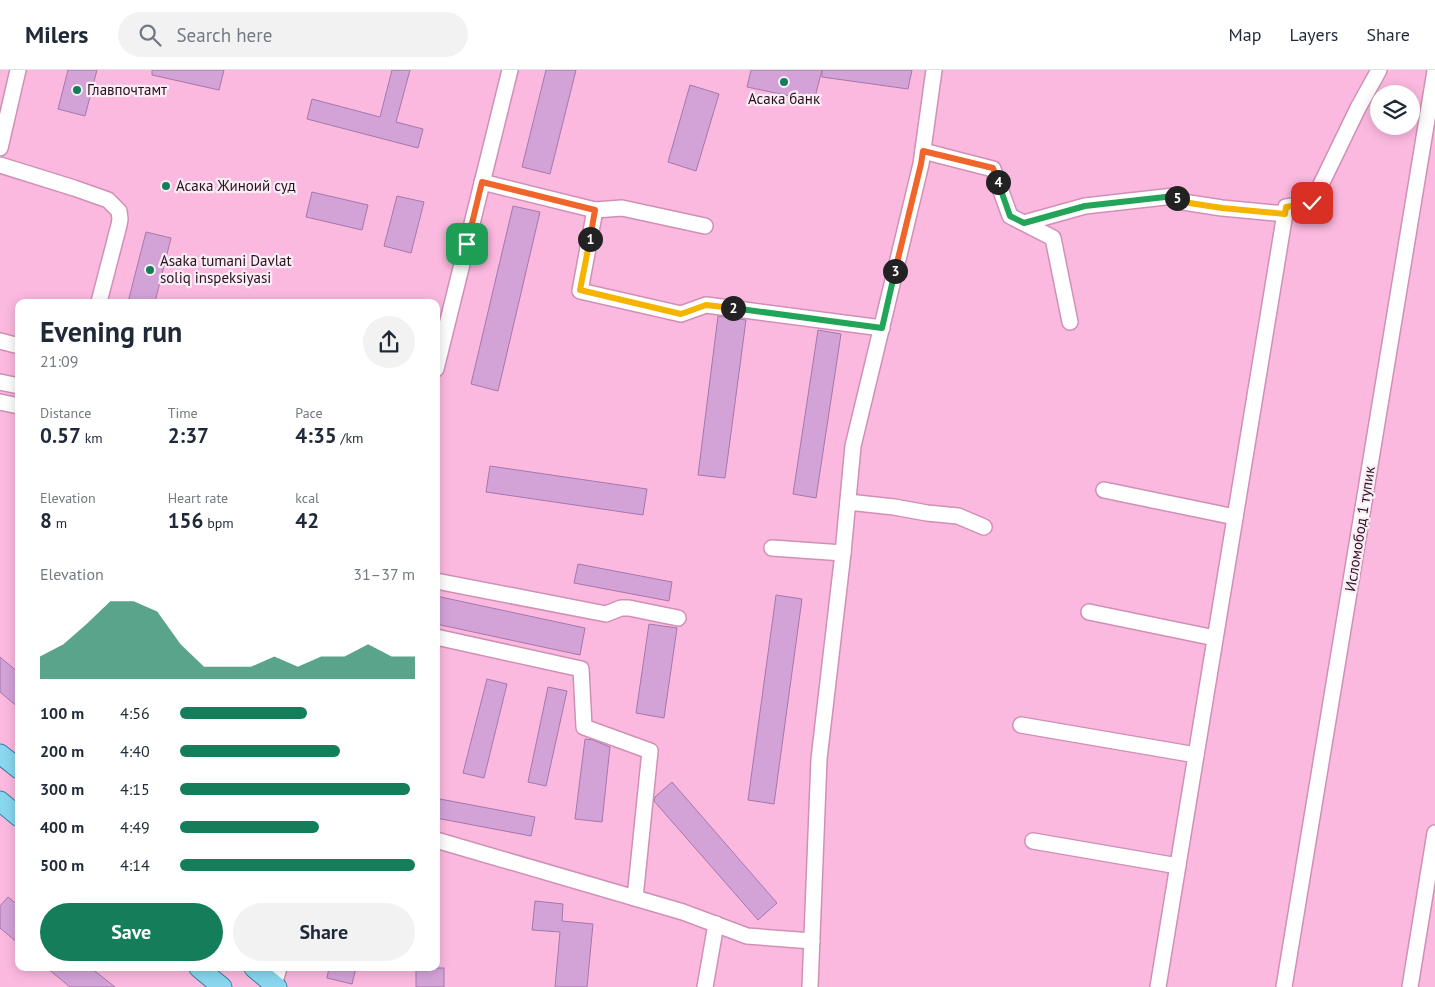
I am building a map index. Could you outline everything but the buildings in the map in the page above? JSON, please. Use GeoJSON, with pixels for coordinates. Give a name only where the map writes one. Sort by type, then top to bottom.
{"type":"FeatureCollection","features":[{"type":"Feature","properties":{"kind":"main road"},"geometry":{"type":"LineString","coordinates":[[0,754],[15,766]]}},
{"type":"Feature","properties":{"kind":"main road"},"geometry":{"type":"LineString","coordinates":[[0,801],[15,814]]}},
{"type":"Feature","properties":{"kind":"main road"},"geometry":{"type":"LineString","coordinates":[[203,971],[222,987]]}},
{"type":"Feature","properties":{"kind":"main road"},"geometry":{"type":"LineString","coordinates":[[260,971],[277,980]]}},
{"type":"Feature","properties":{"kind":"street"},"geometry":{"type":"LineString","coordinates":[[0,148],[18,70]]}},
{"type":"Feature","properties":{"kind":"street"},"geometry":{"type":"LineString","coordinates":[[440,352],[510,70]]}},
{"type":"Feature","properties":{"kind":"street"},"geometry":{"type":"LineString","coordinates":[[810,987],[819,759],[853,446],[921,164],[934,70]]}},
{"type":"Feature","properties":{"kind":"street"},"geometry":{"type":"LineString","coordinates":[[1158,987],[1286,207],[1312,203],[1358,108],[1379,70]]}},
{"type":"Feature","properties":{"kind":"street","name":"Исломобод 1 тупик"},"geometry":{"type":"LineString","coordinates":[[1284,987],[1435,71]]}},
{"type":"Feature","properties":{"kind":"street"},"geometry":{"type":"LineString","coordinates":[[923,151],[993,168],[1010,216],[1053,238],[1070,322]]}},
{"type":"Feature","properties":{"kind":"street"},"geometry":{"type":"LineString","coordinates":[[0,165],[108,200],[119,211],[119,225],[100,299]]}},
{"type":"Feature","properties":{"kind":"street"},"geometry":{"type":"LineString","coordinates":[[482,182],[595,210],[622,208],[705,226]]}},
{"type":"Feature","properties":{"kind":"street"},"geometry":{"type":"LineString","coordinates":[[1024,223],[1085,206],[1174,196],[1183,202],[1285,214]]}},
{"type":"Feature","properties":{"kind":"street"},"geometry":{"type":"LineString","coordinates":[[595,210],[580,290],[681,314],[706,305],[882,328]]}},
{"type":"Feature","properties":{"kind":"street"},"geometry":{"type":"LineString","coordinates":[[0,341],[15,345]]}},
{"type":"Feature","properties":{"kind":"street"},"geometry":{"type":"LineString","coordinates":[[0,382],[15,385]]}},
{"type":"Feature","properties":{"kind":"street"},"geometry":{"type":"LineString","coordinates":[[0,402],[15,405]]}},
{"type":"Feature","properties":{"kind":"street"},"geometry":{"type":"LineString","coordinates":[[1104,490],[1235,517]]}},
{"type":"Feature","properties":{"kind":"street"},"geometry":{"type":"LineString","coordinates":[[848,502],[958,516],[984,527]]}},
{"type":"Feature","properties":{"kind":"street"},"geometry":{"type":"LineString","coordinates":[[772,548],[842,553]]}},
{"type":"Feature","properties":{"kind":"street"},"geometry":{"type":"LineString","coordinates":[[440,582],[606,614],[621,608],[629,608],[678,618]]}},
{"type":"Feature","properties":{"kind":"street"},"geometry":{"type":"LineString","coordinates":[[1089,612],[1215,638]]}},
{"type":"Feature","properties":{"kind":"street"},"geometry":{"type":"LineString","coordinates":[[440,638],[581,669],[584,727],[650,751],[635,898]]}},
{"type":"Feature","properties":{"kind":"street"},"geometry":{"type":"LineString","coordinates":[[1021,725],[1196,755]]}},
{"type":"Feature","properties":{"kind":"street"},"geometry":{"type":"LineString","coordinates":[[1410,987],[1435,833]]}},
{"type":"Feature","properties":{"kind":"street"},"geometry":{"type":"LineString","coordinates":[[440,841],[683,912],[747,936],[812,941]]}},
{"type":"Feature","properties":{"kind":"street"},"geometry":{"type":"LineString","coordinates":[[1033,841],[1178,866]]}},
{"type":"Feature","properties":{"kind":"street"},"geometry":{"type":"LineString","coordinates":[[705,987],[716,924]]}},
{"type":"Feature","properties":{"kind":"place","name":"Асака банк"},"geometry":{"type":"Point","coordinates":[784,82]}},
{"type":"Feature","properties":{"kind":"place","name":"Главпочтамт"},"geometry":{"type":"Point","coordinates":[77,90]}},
{"type":"Feature","properties":{"kind":"place","name":"Асака Жиноий суд"},"geometry":{"type":"Point","coordinates":[166,186]}},
{"type":"Feature","properties":{"kind":"place","name":"Asaka tumani Davlat soliq inspeksiyasi"},"geometry":{"type":"Point","coordinates":[150,270]}},
{"type":"Feature","properties":{"kind":"route"},"geometry":{"type":"LineString","coordinates":[[467,244],[482,182],[595,210],[580,290],[681,314],[706,305],[882,328],[923,151],[993,168],[1010,216],[1024,223],[1085,206],[1174,196],[1183,202],[1285,214],[1286,207],[1312,203]]}}]}
